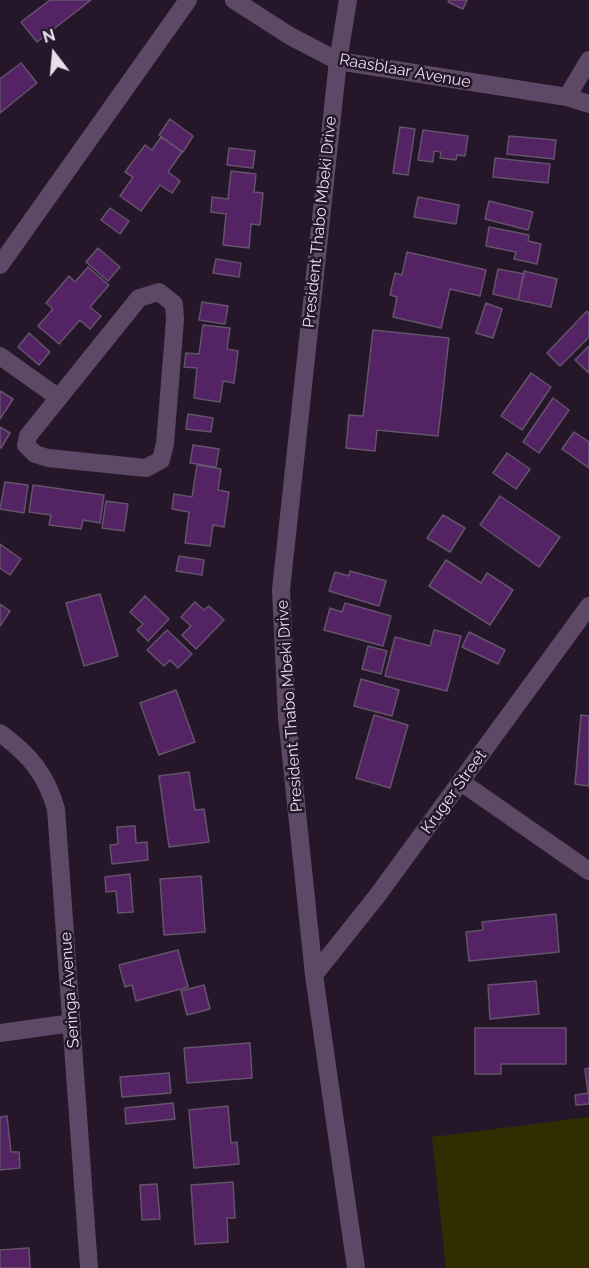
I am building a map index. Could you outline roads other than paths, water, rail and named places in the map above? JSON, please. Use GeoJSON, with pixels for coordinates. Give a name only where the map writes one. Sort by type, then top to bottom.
{"type":"FeatureCollection","features":[{"type":"Feature","properties":{"kind":"street"},"geometry":{"type":"LineString","coordinates":[[0,265],[188,0]]}},
{"type":"Feature","properties":{"kind":"street","name":"Raasblaar Avenue"},"geometry":{"type":"LineString","coordinates":[[234,0],[290,36],[338,61],[567,97],[589,105]]}},
{"type":"Feature","properties":{"kind":"street","name":"President Thabo Mbeki Drive"},"geometry":{"type":"LineString","coordinates":[[348,0],[338,61],[281,590],[287,717],[314,975],[356,1268]]}},
{"type":"Feature","properties":{"kind":"street"},"geometry":{"type":"LineString","coordinates":[[567,97],[589,60]]}},
{"type":"Feature","properties":{"kind":"street"},"geometry":{"type":"LineString","coordinates":[[159,292],[167,296],[174,304],[175,320],[165,444],[161,460],[146,468],[48,458],[30,451],[26,445],[28,436],[59,398],[139,298],[159,292]]}},
{"type":"Feature","properties":{"kind":"street"},"geometry":{"type":"LineString","coordinates":[[0,356],[59,398]]}},
{"type":"Feature","properties":{"kind":"street","name":"Kruger Street"},"geometry":{"type":"LineString","coordinates":[[314,975],[377,896],[589,606]]}},
{"type":"Feature","properties":{"kind":"street","name":"Seringa Avenue"},"geometry":{"type":"LineString","coordinates":[[0,733],[30,757],[41,770],[56,808],[88,1268]]}},
{"type":"Feature","properties":{"kind":"street"},"geometry":{"type":"LineString","coordinates":[[461,782],[589,871]]}},
{"type":"Feature","properties":{"kind":"street"},"geometry":{"type":"LineString","coordinates":[[0,1033],[72,1023]]}}]}
